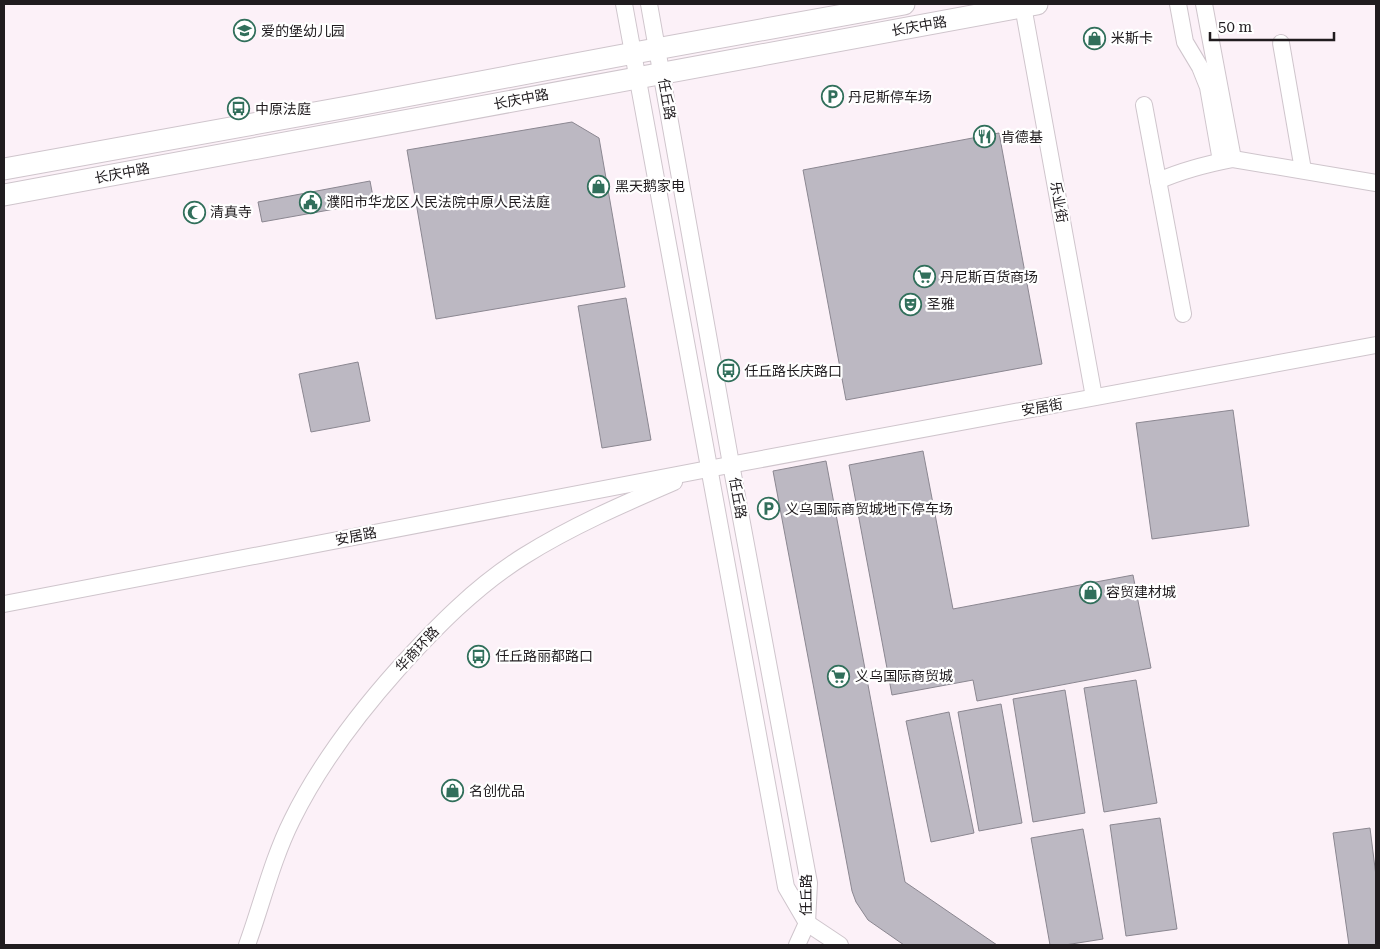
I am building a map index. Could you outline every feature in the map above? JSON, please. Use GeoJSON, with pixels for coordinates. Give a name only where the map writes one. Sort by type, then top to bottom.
{"type":"FeatureCollection","features":[{"type":"Feature","properties":{"kind":"main road","name":"长庆中路"},"geometry":{"type":"LineString","coordinates":[[4,169],[904,4]]}},
{"type":"Feature","properties":{"kind":"main road","name":"长庆中路"},"geometry":{"type":"LineString","coordinates":[[4,195],[1030,5]]}},
{"type":"Feature","properties":{"kind":"street","name":"任丘路"},"geometry":{"type":"LineString","coordinates":[[624,4],[786,887],[807,923]]}},
{"type":"Feature","properties":{"kind":"street","name":"任丘路"},"geometry":{"type":"LineString","coordinates":[[650,4],[809,883],[807,923]]}},
{"type":"Feature","properties":{"kind":"street"},"geometry":{"type":"LineString","coordinates":[[1178,4],[1185,42],[1200,67],[1208,87],[1227,160]]}},
{"type":"Feature","properties":{"kind":"street"},"geometry":{"type":"LineString","coordinates":[[1204,4],[1227,160]]}},
{"type":"Feature","properties":{"kind":"street","name":"乐业街"},"geometry":{"type":"LineString","coordinates":[[1030,5],[1094,397]]}},
{"type":"Feature","properties":{"kind":"street"},"geometry":{"type":"LineString","coordinates":[[1281,43],[1303,170]]}},
{"type":"Feature","properties":{"kind":"street"},"geometry":{"type":"LineString","coordinates":[[1144,105],[1183,314]]}},
{"type":"Feature","properties":{"kind":"street"},"geometry":{"type":"LineString","coordinates":[[1158,181],[1178,172],[1227,160],[1303,170],[1376,183]]}},
{"type":"Feature","properties":{"kind":"street","name":"安居街"},"geometry":{"type":"LineString","coordinates":[[708,468],[1376,345]]}},
{"type":"Feature","properties":{"kind":"street","name":"安居路"},"geometry":{"type":"LineString","coordinates":[[4,604],[708,468]]}},
{"type":"Feature","properties":{"kind":"street","name":"华商环路"},"geometry":{"type":"LineString","coordinates":[[248,945],[271,874],[292,821],[320,770],[353,722],[418,647],[451,613],[487,582],[524,556],[608,510],[708,468]]}},
{"type":"Feature","properties":{"kind":"street"},"geometry":{"type":"LineString","coordinates":[[797,945],[807,923],[840,945]]}},
{"type":"Feature","properties":{"kind":"building"},"geometry":{"type":"Polygon","coordinates":[[[572,122],[599,138],[625,287],[436,319],[407,150],[572,122]]]}},
{"type":"Feature","properties":{"kind":"building","name":"丹尼斯百货商场"},"geometry":{"type":"Polygon","coordinates":[[[999,133],[1042,364],[846,400],[803,170],[999,133]]]}},
{"type":"Feature","properties":{"kind":"building"},"geometry":{"type":"Polygon","coordinates":[[[370,181],[374,202],[262,222],[258,202],[370,181]]]}},
{"type":"Feature","properties":{"kind":"building"},"geometry":{"type":"Polygon","coordinates":[[[626,298],[651,440],[602,448],[578,306],[626,298]]]}},
{"type":"Feature","properties":{"kind":"building"},"geometry":{"type":"Polygon","coordinates":[[[358,362],[370,421],[311,432],[299,374],[358,362]]]}},
{"type":"Feature","properties":{"kind":"building"},"geometry":{"type":"Polygon","coordinates":[[[1233,410],[1249,526],[1152,539],[1136,423],[1233,410]]]}},
{"type":"Feature","properties":{"kind":"building","name":"容贸建材城"},"geometry":{"type":"Polygon","coordinates":[[[923,451],[953,609],[1133,575],[1151,668],[977,701],[973,680],[892,695],[849,465],[923,451]]]}},
{"type":"Feature","properties":{"kind":"building","name":"义乌国际商贸城"},"geometry":{"type":"Polygon","coordinates":[[[826,461],[905,882],[997,945],[904,945],[868,920],[856,902],[852,891],[773,471],[826,461]]]}},
{"type":"Feature","properties":{"kind":"building"},"geometry":{"type":"Polygon","coordinates":[[[1136,680],[1157,803],[1104,812],[1084,688],[1136,680]]]}},
{"type":"Feature","properties":{"kind":"building"},"geometry":{"type":"Polygon","coordinates":[[[1065,690],[1085,813],[1033,822],[1013,699],[1065,690]]]}},
{"type":"Feature","properties":{"kind":"building"},"geometry":{"type":"Polygon","coordinates":[[[1001,704],[1022,823],[979,831],[958,712],[1001,704]]]}},
{"type":"Feature","properties":{"kind":"building"},"geometry":{"type":"Polygon","coordinates":[[[949,712],[974,833],[931,842],[906,721],[949,712]]]}},
{"type":"Feature","properties":{"kind":"building"},"geometry":{"type":"Polygon","coordinates":[[[1160,818],[1177,929],[1126,936],[1110,825],[1160,818]]]}},
{"type":"Feature","properties":{"kind":"building"},"geometry":{"type":"Polygon","coordinates":[[[1370,828],[1376,876],[1376,945],[1349,945],[1333,833],[1370,828]]]}},
{"type":"Feature","properties":{"kind":"building"},"geometry":{"type":"Polygon","coordinates":[[[1083,829],[1103,939],[1065,945],[1050,945],[1031,838],[1083,829]]]}},
{"type":"Feature","properties":{"kind":"place","name":"爱的堡幼儿园"},"geometry":{"type":"Point","coordinates":[245,31]}},
{"type":"Feature","properties":{"kind":"place","name":"米斯卡"},"geometry":{"type":"Point","coordinates":[1095,38]}},
{"type":"Feature","properties":{"kind":"place","name":"丹尼斯停车场"},"geometry":{"type":"Point","coordinates":[832,97]}},
{"type":"Feature","properties":{"kind":"place","name":"中原法庭"},"geometry":{"type":"Point","coordinates":[239,109]}},
{"type":"Feature","properties":{"kind":"place","name":"肯德基"},"geometry":{"type":"Point","coordinates":[985,137]}},
{"type":"Feature","properties":{"kind":"place","name":"黑天鹅家电"},"geometry":{"type":"Point","coordinates":[599,186]}},
{"type":"Feature","properties":{"kind":"place","name":"濮阳市华龙区人民法院中原人民法庭"},"geometry":{"type":"Point","coordinates":[310,202]}},
{"type":"Feature","properties":{"kind":"place","name":"清真寺"},"geometry":{"type":"Point","coordinates":[194,212]}},
{"type":"Feature","properties":{"kind":"place","name":"丹尼斯百货商场"},"geometry":{"type":"Point","coordinates":[924,277]}},
{"type":"Feature","properties":{"kind":"place","name":"圣雅"},"geometry":{"type":"Point","coordinates":[911,304]}},
{"type":"Feature","properties":{"kind":"place","name":"任丘路长庆路口"},"geometry":{"type":"Point","coordinates":[728,371]}},
{"type":"Feature","properties":{"kind":"place","name":"义乌国际商贸城地下停车场"},"geometry":{"type":"Point","coordinates":[769,509]}},
{"type":"Feature","properties":{"kind":"place","name":"容贸建材城"},"geometry":{"type":"Point","coordinates":[1090,592]}},
{"type":"Feature","properties":{"kind":"place","name":"任丘路丽都路口"},"geometry":{"type":"Point","coordinates":[479,656]}},
{"type":"Feature","properties":{"kind":"place","name":"义乌国际商贸城"},"geometry":{"type":"Point","coordinates":[839,676]}},
{"type":"Feature","properties":{"kind":"place","name":"名创优品"},"geometry":{"type":"Point","coordinates":[453,791]}}]}
